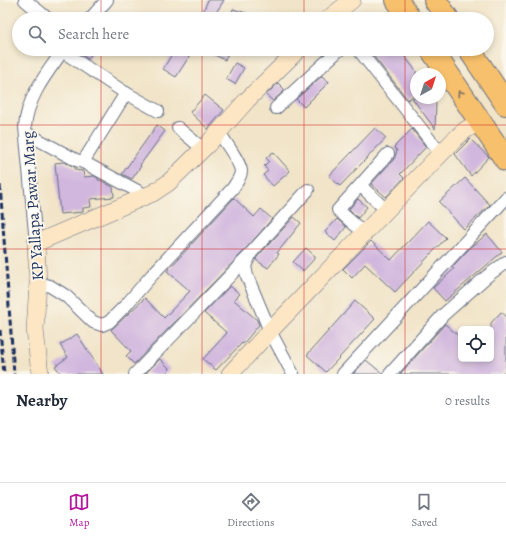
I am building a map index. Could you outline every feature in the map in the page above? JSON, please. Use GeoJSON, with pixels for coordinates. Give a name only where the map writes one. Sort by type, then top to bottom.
{"type":"FeatureCollection","features":[{"type":"Feature","properties":{"kind":"highway"},"geometry":{"type":"LineString","coordinates":[[398,0],[406,12]]}},
{"type":"Feature","properties":{"kind":"highway"},"geometry":{"type":"LineString","coordinates":[[435,0],[443,12]]}},
{"type":"Feature","properties":{"kind":"highway"},"geometry":{"type":"LineString","coordinates":[[436,56],[506,160]]}},
{"type":"Feature","properties":{"kind":"highway"},"geometry":{"type":"LineString","coordinates":[[473,56],[506,104]]}},
{"type":"Feature","properties":{"kind":"street"},"geometry":{"type":"LineString","coordinates":[[24,0],[39,12]]}},
{"type":"Feature","properties":{"kind":"street"},"geometry":{"type":"LineString","coordinates":[[96,12],[107,0]]}},
{"type":"Feature","properties":{"kind":"street"},"geometry":{"type":"LineString","coordinates":[[337,12],[349,1]]}},
{"type":"Feature","properties":{"kind":"street","name":"KP Yallapa Pawar Marg"},"geometry":{"type":"LineString","coordinates":[[40,374],[36,330],[38,283],[36,243],[26,133],[26,116],[29,104],[44,76],[59,56]]}},
{"type":"Feature","properties":{"kind":"street"},"geometry":{"type":"LineString","coordinates":[[72,56],[126,93],[158,111]]}},
{"type":"Feature","properties":{"kind":"street"},"geometry":{"type":"LineString","coordinates":[[36,243],[147,196],[168,183],[203,149],[247,100],[292,56]]}},
{"type":"Feature","properties":{"kind":"street"},"geometry":{"type":"LineString","coordinates":[[276,108],[332,56]]}},
{"type":"Feature","properties":{"kind":"street"},"geometry":{"type":"LineString","coordinates":[[364,56],[441,154]]}},
{"type":"Feature","properties":{"kind":"street"},"geometry":{"type":"LineString","coordinates":[[83,162],[126,93]]}},
{"type":"Feature","properties":{"kind":"street"},"geometry":{"type":"LineString","coordinates":[[230,374],[441,154],[464,131],[480,121]]}},
{"type":"Feature","properties":{"kind":"street"},"geometry":{"type":"LineString","coordinates":[[178,128],[203,149]]}},
{"type":"Feature","properties":{"kind":"street"},"geometry":{"type":"LineString","coordinates":[[38,283],[50,286],[66,296],[93,322],[102,325],[109,322],[233,188],[239,179],[241,171],[237,161],[218,132]]}},
{"type":"Feature","properties":{"kind":"street"},"geometry":{"type":"LineString","coordinates":[[26,133],[147,196]]}},
{"type":"Feature","properties":{"kind":"street"},"geometry":{"type":"LineString","coordinates":[[364,233],[338,210],[388,154]]}},
{"type":"Feature","properties":{"kind":"street"},"geometry":{"type":"LineString","coordinates":[[360,186],[386,210]]}},
{"type":"Feature","properties":{"kind":"street"},"geometry":{"type":"LineString","coordinates":[[135,374],[251,253],[308,190]]}},
{"type":"Feature","properties":{"kind":"street"},"geometry":{"type":"LineString","coordinates":[[343,374],[506,198]]}},
{"type":"Feature","properties":{"kind":"street"},"geometry":{"type":"LineString","coordinates":[[251,253],[245,266],[247,276],[270,331],[293,374]]}},
{"type":"Feature","properties":{"kind":"street"},"geometry":{"type":"LineString","coordinates":[[390,374],[443,315],[486,277],[506,262]]}},
{"type":"Feature","properties":{"kind":"building"},"geometry":{"type":"Polygon","coordinates":[[[208,0],[224,0],[216,12],[203,12],[208,0]]]}},
{"type":"Feature","properties":{"kind":"building"},"geometry":{"type":"Polygon","coordinates":[[[233,9],[243,12],[232,12],[233,9]]]}},
{"type":"Feature","properties":{"kind":"building"},"geometry":{"type":"Polygon","coordinates":[[[171,56],[190,56],[176,77],[163,69],[171,56]]]}},
{"type":"Feature","properties":{"kind":"building"},"geometry":{"type":"Polygon","coordinates":[[[217,56],[227,56],[225,60],[217,56]]]}},
{"type":"Feature","properties":{"kind":"building"},"geometry":{"type":"Polygon","coordinates":[[[373,56],[404,56],[414,68],[410,68],[410,98],[408,100],[373,56]]]}},
{"type":"Feature","properties":{"kind":"building"},"geometry":{"type":"Polygon","coordinates":[[[235,63],[244,68],[235,84],[226,79],[235,63]]]}},
{"type":"Feature","properties":{"kind":"building"},"geometry":{"type":"Polygon","coordinates":[[[322,76],[329,82],[304,107],[296,99],[322,76]]]}},
{"type":"Feature","properties":{"kind":"building"},"geometry":{"type":"Polygon","coordinates":[[[278,83],[285,90],[273,101],[266,95],[278,83]]]}},
{"type":"Feature","properties":{"kind":"building"},"geometry":{"type":"Polygon","coordinates":[[[205,95],[224,110],[208,129],[190,112],[205,95]]]}},
{"type":"Feature","properties":{"kind":"building"},"geometry":{"type":"Polygon","coordinates":[[[416,104],[436,104],[435,129],[416,104]]]}},
{"type":"Feature","properties":{"kind":"building"},"geometry":{"type":"Polygon","coordinates":[[[157,125],[165,131],[140,165],[141,166],[132,179],[122,174],[157,125]]]}},
{"type":"Feature","properties":{"kind":"building"},"geometry":{"type":"Polygon","coordinates":[[[375,128],[386,138],[340,186],[329,176],[375,128]]]}},
{"type":"Feature","properties":{"kind":"building"},"geometry":{"type":"Polygon","coordinates":[[[412,129],[426,147],[400,174],[404,178],[386,197],[371,184],[394,159],[397,151],[394,147],[412,129]]]}},
{"type":"Feature","properties":{"kind":"building"},"geometry":{"type":"Polygon","coordinates":[[[470,139],[489,157],[471,176],[455,154],[470,139]]]}},
{"type":"Feature","properties":{"kind":"building"},"geometry":{"type":"Polygon","coordinates":[[[273,152],[290,171],[273,186],[263,175],[268,171],[264,166],[269,161],[266,158],[273,152]]]}},
{"type":"Feature","properties":{"kind":"building"},"geometry":{"type":"Polygon","coordinates":[[[64,162],[75,167],[75,170],[83,171],[84,177],[94,176],[98,178],[98,180],[113,187],[114,197],[90,199],[91,207],[83,208],[83,212],[60,214],[55,163],[64,162]]]}},
{"type":"Feature","properties":{"kind":"building"},"geometry":{"type":"Polygon","coordinates":[[[465,178],[490,205],[464,229],[439,202],[465,178]]]}},
{"type":"Feature","properties":{"kind":"building"},"geometry":{"type":"Polygon","coordinates":[[[234,198],[254,217],[261,209],[272,219],[244,251],[134,364],[126,356],[131,351],[111,330],[145,298],[164,318],[190,291],[167,271],[234,198]]]}},
{"type":"Feature","properties":{"kind":"building"},"geometry":{"type":"Polygon","coordinates":[[[358,199],[367,207],[358,218],[349,209],[358,199]]]}},
{"type":"Feature","properties":{"kind":"building"},"geometry":{"type":"Polygon","coordinates":[[[294,217],[301,223],[277,253],[279,254],[268,268],[256,260],[257,257],[294,217]]]}},
{"type":"Feature","properties":{"kind":"building"},"geometry":{"type":"Polygon","coordinates":[[[337,219],[346,227],[335,241],[325,232],[337,219]]]}},
{"type":"Feature","properties":{"kind":"building"},"geometry":{"type":"Polygon","coordinates":[[[428,221],[446,238],[395,292],[365,264],[352,278],[343,269],[371,241],[391,260],[428,221]]]}},
{"type":"Feature","properties":{"kind":"building"},"geometry":{"type":"Polygon","coordinates":[[[487,234],[502,252],[445,301],[433,288],[454,269],[452,267],[468,250],[487,234]]]}},
{"type":"Feature","properties":{"kind":"building"},"geometry":{"type":"Polygon","coordinates":[[[306,248],[316,257],[303,271],[293,262],[306,248]]]}},
{"type":"Feature","properties":{"kind":"building"},"geometry":{"type":"Polygon","coordinates":[[[230,286],[240,294],[234,300],[257,320],[259,325],[243,344],[242,343],[216,370],[203,359],[227,333],[204,313],[230,286]]]}},
{"type":"Feature","properties":{"kind":"building"},"geometry":{"type":"Polygon","coordinates":[[[355,301],[375,319],[326,372],[307,355],[355,301]]]}},
{"type":"Feature","properties":{"kind":"building"},"geometry":{"type":"Polygon","coordinates":[[[501,312],[506,316],[506,369],[502,374],[400,374],[445,324],[458,335],[458,362],[494,362],[494,326],[491,326],[491,323],[501,312]]]}},
{"type":"Feature","properties":{"kind":"building"},"geometry":{"type":"Polygon","coordinates":[[[77,334],[103,374],[61,374],[55,366],[68,357],[60,345],[77,334]]]}},
{"type":"Feature","properties":{"kind":"building"},"geometry":{"type":"Polygon","coordinates":[[[160,359],[170,369],[165,374],[145,374],[160,359]]]}},
{"type":"Feature","properties":{"kind":"building"},"geometry":{"type":"Polygon","coordinates":[[[366,360],[383,374],[353,374],[366,360]]]}},
{"type":"Feature","properties":{"kind":"railway"},"geometry":{"type":"LineString","coordinates":[[0,185],[14,374]]}},
{"type":"Feature","properties":{"kind":"railway"},"geometry":{"type":"LineString","coordinates":[[0,330],[4,374]]}}]}
